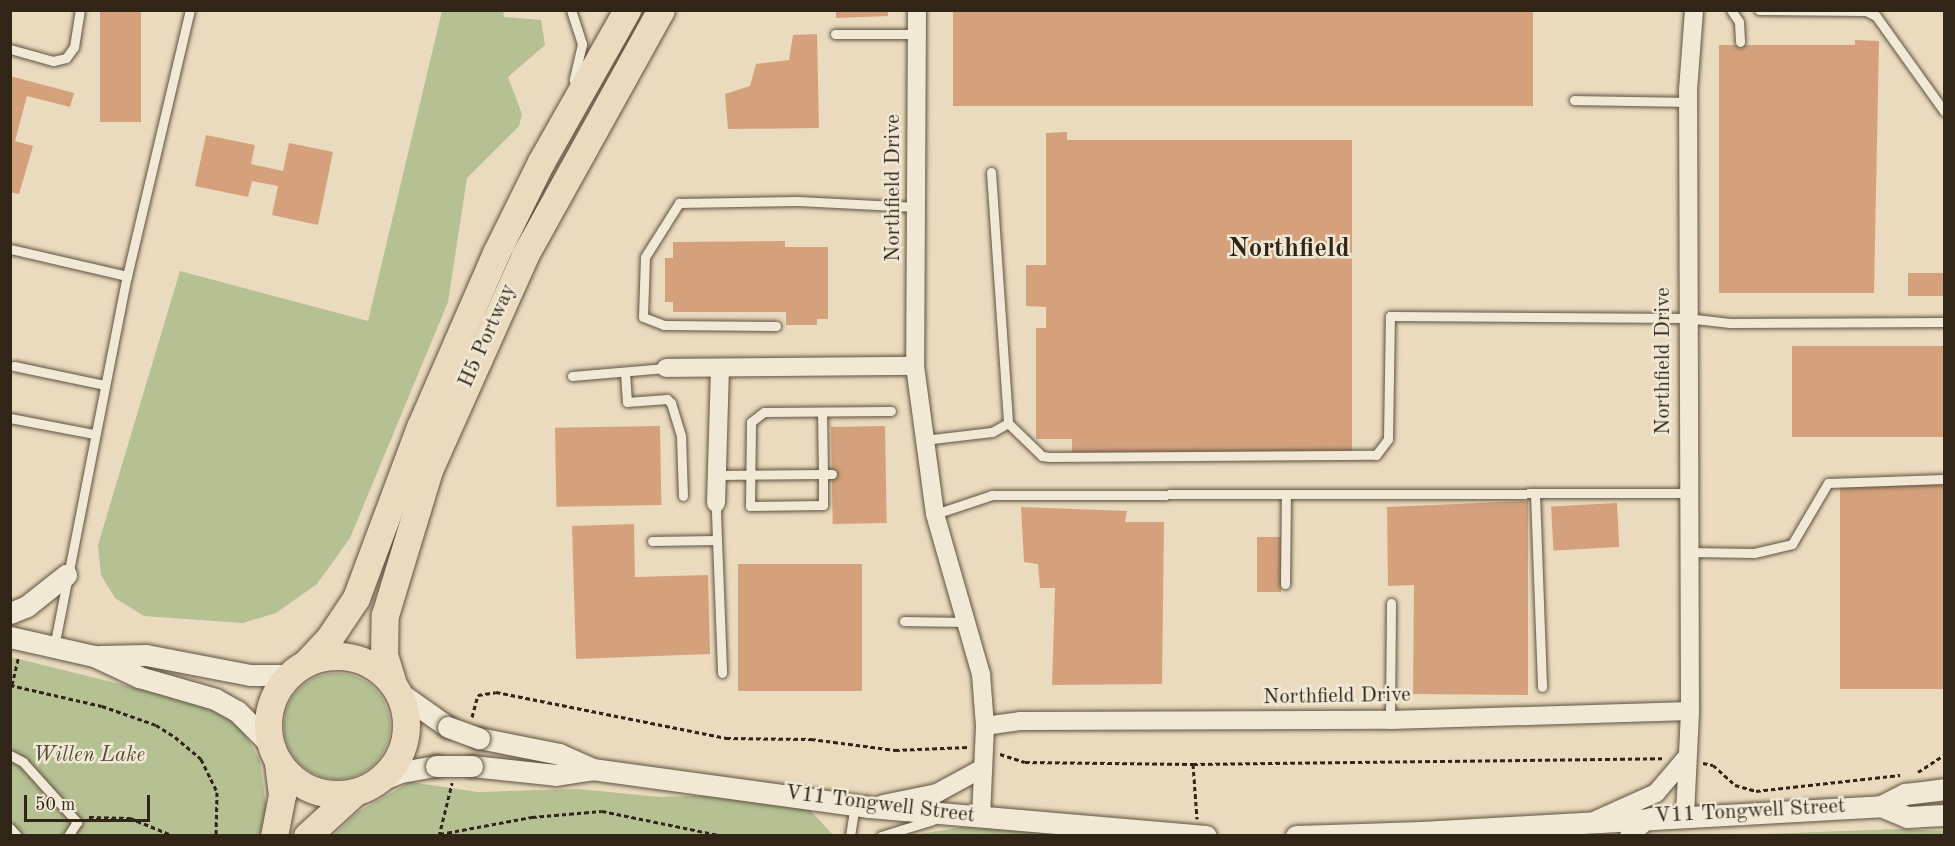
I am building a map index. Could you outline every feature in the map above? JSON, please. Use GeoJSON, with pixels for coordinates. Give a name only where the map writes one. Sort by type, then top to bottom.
{"type":"FeatureCollection","features":[{"type":"Feature","properties":{"kind":"main road","name":"H5 Portway"},"geometry":{"type":"LineString","coordinates":[[298,669],[330,637],[356,598],[454,348],[496,254],[566,118],[627,10]]}},
{"type":"Feature","properties":{"kind":"main road","name":"H5 Portway"},"geometry":{"type":"LineString","coordinates":[[395,687],[384,654],[385,615],[429,470],[521,264],[661,10]]}},
{"type":"Feature","properties":{"kind":"main road"},"geometry":{"type":"LineString","coordinates":[[274,836],[282,795],[274,753],[270,707],[298,669],[321,657],[353,658],[382,672],[395,687],[404,706],[404,740],[389,770],[308,836]]}},
{"type":"Feature","properties":{"kind":"main road"},"geometry":{"type":"LineString","coordinates":[[274,753],[292,778],[311,789],[333,794],[366,787]]}},
{"type":"Feature","properties":{"kind":"street","name":"Northfield Drive"},"geometry":{"type":"LineString","coordinates":[[917,10],[915,366],[923,440],[935,514],[981,674],[985,726],[981,817]]}},
{"type":"Feature","properties":{"kind":"street","name":"Northfield Drive"},"geometry":{"type":"LineString","coordinates":[[1685,815],[1690,711],[1686,318],[1688,102],[1694,10]]}},
{"type":"Feature","properties":{"kind":"street"},"geometry":{"type":"LineString","coordinates":[[666,368],[915,366]]}},
{"type":"Feature","properties":{"kind":"street"},"geometry":{"type":"LineString","coordinates":[[716,503],[720,369]]}},
{"type":"Feature","properties":{"kind":"street"},"geometry":{"type":"LineString","coordinates":[[10,613],[27,606],[66,575]]}},
{"type":"Feature","properties":{"kind":"street"},"geometry":{"type":"LineString","coordinates":[[16,639],[94,656],[139,677],[216,699],[237,711],[274,753]]}},
{"type":"Feature","properties":{"kind":"street"},"geometry":{"type":"LineString","coordinates":[[94,656],[146,655],[250,675],[298,669]]}},
{"type":"Feature","properties":{"kind":"street","name":"V11 Tongwell Street"},"geometry":{"type":"LineString","coordinates":[[395,687],[448,727],[559,754],[592,769],[862,806],[1206,836]]}},
{"type":"Feature","properties":{"kind":"street","name":"Northfield Drive"},"geometry":{"type":"LineString","coordinates":[[985,726],[1020,721],[1390,720],[1690,711]]}},
{"type":"Feature","properties":{"kind":"street"},"geometry":{"type":"LineString","coordinates":[[1593,821],[1656,793],[1686,758]]}},
{"type":"Feature","properties":{"kind":"street","name":"V11 Tongwell Street"},"geometry":{"type":"LineString","coordinates":[[366,787],[400,772],[435,766],[472,766],[556,775],[592,769]]}},
{"type":"Feature","properties":{"kind":"street"},"geometry":{"type":"LineString","coordinates":[[862,806],[937,793],[982,768]]}},
{"type":"Feature","properties":{"kind":"street","name":"V11 Tongwell Street"},"geometry":{"type":"LineString","coordinates":[[1881,807],[1905,794],[1944,789]]}},
{"type":"Feature","properties":{"kind":"street","name":"V11 Tongwell Street"},"geometry":{"type":"LineString","coordinates":[[1296,836],[1564,829],[1593,821],[1881,807],[1907,817],[1944,815]]}},
{"type":"Feature","properties":{"kind":"street"},"geometry":{"type":"LineString","coordinates":[[1629,836],[1651,817]]}},
{"type":"Feature","properties":{"kind":"lane"},"geometry":{"type":"LineString","coordinates":[[10,49],[53,61],[66,58],[74,47],[80,10]]}},
{"type":"Feature","properties":{"kind":"lane"},"geometry":{"type":"LineString","coordinates":[[54,647],[66,575],[127,276],[190,10]]}},
{"type":"Feature","properties":{"kind":"lane"},"geometry":{"type":"LineString","coordinates":[[566,118],[582,44],[581,30],[572,10]]}},
{"type":"Feature","properties":{"kind":"lane"},"geometry":{"type":"LineString","coordinates":[[1731,10],[1739,22],[1740,42]]}},
{"type":"Feature","properties":{"kind":"lane"},"geometry":{"type":"LineString","coordinates":[[1759,10],[1866,11],[1876,16],[1944,111]]}},
{"type":"Feature","properties":{"kind":"lane"},"geometry":{"type":"LineString","coordinates":[[835,34],[918,34]]}},
{"type":"Feature","properties":{"kind":"lane"},"geometry":{"type":"LineString","coordinates":[[1574,100],[1688,102]]}},
{"type":"Feature","properties":{"kind":"lane"},"geometry":{"type":"LineString","coordinates":[[991,172],[1008,423],[1041,456],[1366,458],[1376,455],[1388,439],[1390,316],[1686,318],[1730,323],[1944,322]]}},
{"type":"Feature","properties":{"kind":"lane"},"geometry":{"type":"LineString","coordinates":[[776,326],[664,325],[643,317],[645,257],[679,203],[796,201],[917,207]]}},
{"type":"Feature","properties":{"kind":"lane"},"geometry":{"type":"LineString","coordinates":[[10,249],[127,276]]}},
{"type":"Feature","properties":{"kind":"lane"},"geometry":{"type":"LineString","coordinates":[[14,366],[104,384]]}},
{"type":"Feature","properties":{"kind":"lane"},"geometry":{"type":"LineString","coordinates":[[572,376],[666,368]]}},
{"type":"Feature","properties":{"kind":"lane"},"geometry":{"type":"LineString","coordinates":[[625,373],[627,402],[667,399],[671,403],[681,436],[683,496]]}},
{"type":"Feature","properties":{"kind":"lane"},"geometry":{"type":"LineString","coordinates":[[826,501],[750,506],[751,422],[765,412],[891,411]]}},
{"type":"Feature","properties":{"kind":"lane"},"geometry":{"type":"LineString","coordinates":[[822,412],[827,449],[826,501],[832,511]]}},
{"type":"Feature","properties":{"kind":"lane"},"geometry":{"type":"LineString","coordinates":[[10,429],[12,418],[94,434]]}},
{"type":"Feature","properties":{"kind":"lane"},"geometry":{"type":"LineString","coordinates":[[923,440],[992,432],[1008,423]]}},
{"type":"Feature","properties":{"kind":"lane"},"geometry":{"type":"LineString","coordinates":[[717,475],[827,474]]}},
{"type":"Feature","properties":{"kind":"lane"},"geometry":{"type":"LineString","coordinates":[[1688,552],[1754,553],[1792,544],[1828,483],[1944,479]]}},
{"type":"Feature","properties":{"kind":"lane"},"geometry":{"type":"LineString","coordinates":[[935,514],[992,495],[1687,493]]}},
{"type":"Feature","properties":{"kind":"lane"},"geometry":{"type":"LineString","coordinates":[[1285,584],[1286,494]]}},
{"type":"Feature","properties":{"kind":"lane"},"geometry":{"type":"LineString","coordinates":[[1534,494],[1542,687]]}},
{"type":"Feature","properties":{"kind":"lane"},"geometry":{"type":"LineString","coordinates":[[716,503],[722,673]]}},
{"type":"Feature","properties":{"kind":"lane"},"geometry":{"type":"LineString","coordinates":[[652,541],[717,540]]}},
{"type":"Feature","properties":{"kind":"lane"},"geometry":{"type":"LineString","coordinates":[[1390,720],[1391,603]]}},
{"type":"Feature","properties":{"kind":"lane"},"geometry":{"type":"LineString","coordinates":[[904,621],[965,622]]}},
{"type":"Feature","properties":{"kind":"lane"},"geometry":{"type":"LineString","coordinates":[[10,755],[23,762],[77,822],[68,836]]}},
{"type":"Feature","properties":{"kind":"lane"},"geometry":{"type":"LineString","coordinates":[[850,836],[862,806]]}},
{"type":"Feature","properties":{"kind":"lane"},"geometry":{"type":"LineString","coordinates":[[882,836],[915,823],[956,816]]}},
{"type":"Feature","properties":{"kind":"lane"},"geometry":{"type":"LineString","coordinates":[[10,828],[17,836]]}},
{"type":"Feature","properties":{"kind":"path"},"geometry":{"type":"LineString","coordinates":[[16,639],[11,685],[102,706],[156,725],[175,737],[201,759],[217,792],[216,836]]}},
{"type":"Feature","properties":{"kind":"path"},"geometry":{"type":"LineString","coordinates":[[474,733],[478,695],[496,692],[726,738],[811,739],[895,750],[984,748],[1025,762],[1193,764],[1686,758],[1713,765],[1735,784],[1756,790],[1917,772],[1944,755]]}},
{"type":"Feature","properties":{"kind":"path"},"geometry":{"type":"LineString","coordinates":[[1193,764],[1198,835]]}},
{"type":"Feature","properties":{"kind":"path"},"geometry":{"type":"LineString","coordinates":[[453,780],[440,835],[532,817],[602,811],[724,836]]}},
{"type":"Feature","properties":{"kind":"path"},"geometry":{"type":"LineString","coordinates":[[77,822],[99,815],[130,818],[174,836]]}},
{"type":"Feature","properties":{"kind":"green space"},"geometry":{"type":"Polygon","coordinates":[[[442,11],[503,11],[504,17],[541,20],[545,45],[508,77],[522,114],[519,126],[467,178],[448,302],[350,538],[317,584],[276,613],[243,623],[144,616],[115,598],[101,575],[98,545],[180,271],[368,321],[442,11]]]}},
{"type":"Feature","properties":{"kind":"green space","name":"Willen Lake"},"geometry":{"type":"Polygon","coordinates":[[[11,657],[192,702],[227,717],[244,732],[260,761],[270,835],[11,835],[11,657]]]}},
{"type":"Feature","properties":{"kind":"green space"},"geometry":{"type":"Polygon","coordinates":[[[337,673],[357,677],[375,688],[386,706],[390,726],[386,746],[375,764],[357,775],[337,779],[317,775],[299,764],[288,746],[284,726],[288,706],[299,688],[317,677],[337,673]]]}},
{"type":"Feature","properties":{"kind":"green space"},"geometry":{"type":"Polygon","coordinates":[[[410,782],[478,792],[578,789],[660,797],[719,795],[810,810],[833,835],[333,836],[358,812],[410,782]]]}},
{"type":"Feature","properties":{"kind":"green space"},"geometry":{"type":"Polygon","coordinates":[[[963,827],[987,828],[1075,835],[908,836],[963,827]]]}},
{"type":"Feature","properties":{"kind":"green space"},"geometry":{"type":"Polygon","coordinates":[[[1899,829],[1944,831],[1944,835],[1739,835],[1899,829]]]}},
{"type":"Feature","properties":{"kind":"building"},"geometry":{"type":"Polygon","coordinates":[[[100,10],[141,10],[141,122],[100,122],[100,10]]]}},
{"type":"Feature","properties":{"kind":"building"},"geometry":{"type":"Polygon","coordinates":[[[836,10],[888,10],[888,16],[836,18],[836,10]]]}},
{"type":"Feature","properties":{"kind":"building"},"geometry":{"type":"Polygon","coordinates":[[[953,10],[1533,10],[1533,106],[953,106],[953,10]]]}},
{"type":"Feature","properties":{"kind":"building"},"geometry":{"type":"Polygon","coordinates":[[[817,34],[819,128],[728,129],[725,94],[750,86],[756,64],[789,60],[793,35],[817,34]]]}},
{"type":"Feature","properties":{"kind":"building"},"geometry":{"type":"Polygon","coordinates":[[[1855,40],[1879,41],[1874,293],[1719,293],[1719,45],[1855,45],[1855,40]]]}},
{"type":"Feature","properties":{"kind":"building"},"geometry":{"type":"Polygon","coordinates":[[[10,76],[74,93],[70,107],[27,96],[15,141],[33,146],[19,194],[10,192],[10,76]]]}},
{"type":"Feature","properties":{"kind":"building"},"geometry":{"type":"Polygon","coordinates":[[[1067,132],[1067,140],[1352,140],[1352,454],[1072,455],[1072,439],[1036,439],[1036,328],[1046,328],[1046,307],[1026,306],[1026,265],[1046,265],[1046,133],[1067,132]]]}},
{"type":"Feature","properties":{"kind":"building"},"geometry":{"type":"Polygon","coordinates":[[[206,135],[255,145],[251,164],[283,171],[289,143],[333,152],[318,225],[272,215],[278,186],[252,181],[248,197],[195,186],[206,135]]]}},
{"type":"Feature","properties":{"kind":"building"},"geometry":{"type":"Polygon","coordinates":[[[785,241],[785,247],[828,247],[828,319],[817,319],[817,325],[786,325],[786,312],[673,312],[673,302],[665,302],[665,258],[673,258],[673,242],[785,241]]]}},
{"type":"Feature","properties":{"kind":"building"},"geometry":{"type":"Polygon","coordinates":[[[1908,273],[1944,273],[1944,296],[1908,296],[1908,273]]]}},
{"type":"Feature","properties":{"kind":"building"},"geometry":{"type":"Polygon","coordinates":[[[1792,346],[1944,346],[1944,437],[1792,437],[1792,346]]]}},
{"type":"Feature","properties":{"kind":"building"},"geometry":{"type":"Polygon","coordinates":[[[660,426],[661,505],[556,507],[555,428],[660,426]]]}},
{"type":"Feature","properties":{"kind":"building"},"geometry":{"type":"Polygon","coordinates":[[[885,426],[887,523],[833,524],[831,427],[885,426]]]}},
{"type":"Feature","properties":{"kind":"building"},"geometry":{"type":"Polygon","coordinates":[[[1840,484],[1944,484],[1944,689],[1840,689],[1840,484]]]}},
{"type":"Feature","properties":{"kind":"building"},"geometry":{"type":"Polygon","coordinates":[[[1528,501],[1528,695],[1413,694],[1414,585],[1388,586],[1387,507],[1528,501]]]}},
{"type":"Feature","properties":{"kind":"building"},"geometry":{"type":"Polygon","coordinates":[[[1617,503],[1619,547],[1553,550],[1551,506],[1617,503]]]}},
{"type":"Feature","properties":{"kind":"building"},"geometry":{"type":"Polygon","coordinates":[[[1021,507],[1127,511],[1125,522],[1164,522],[1162,684],[1052,685],[1055,588],[1040,588],[1038,564],[1024,562],[1021,507]]]}},
{"type":"Feature","properties":{"kind":"building"},"geometry":{"type":"Polygon","coordinates":[[[634,524],[635,577],[708,575],[710,654],[576,659],[572,526],[634,524]]]}},
{"type":"Feature","properties":{"kind":"building"},"geometry":{"type":"Polygon","coordinates":[[[1257,537],[1281,537],[1281,592],[1257,592],[1257,537]]]}},
{"type":"Feature","properties":{"kind":"building"},"geometry":{"type":"Polygon","coordinates":[[[738,564],[862,564],[862,691],[738,691],[738,564]]]}},
{"type":"Feature","properties":{"kind":"district","name":"Northfield"},"geometry":{"type":"Point","coordinates":[1289,249]}}]}
